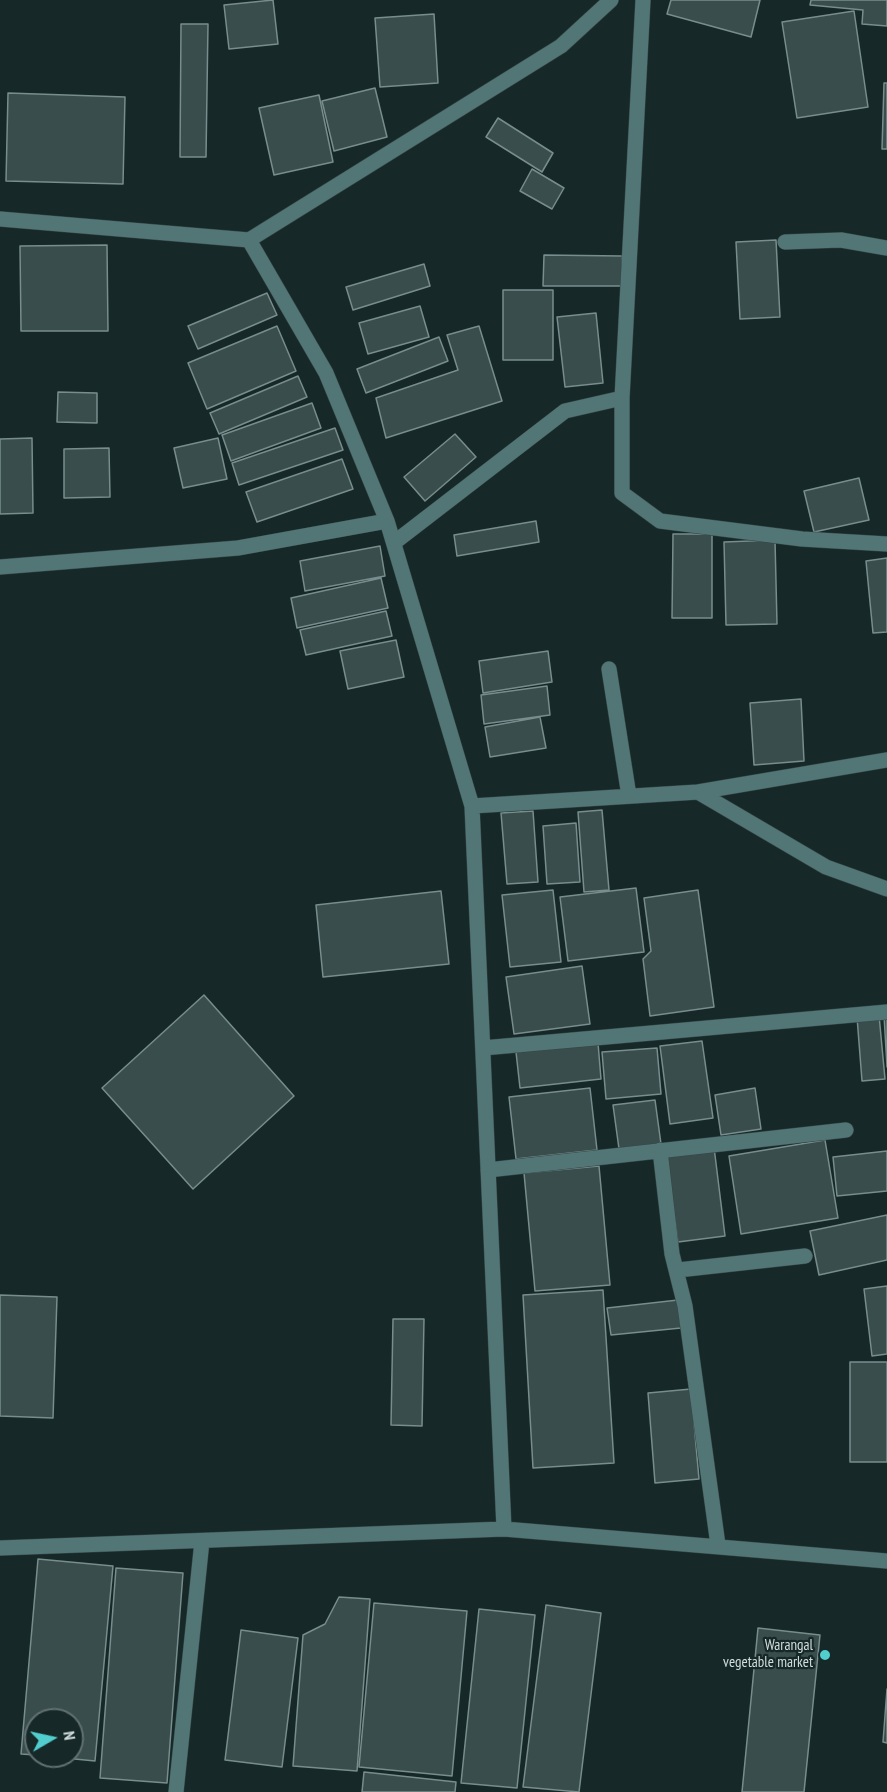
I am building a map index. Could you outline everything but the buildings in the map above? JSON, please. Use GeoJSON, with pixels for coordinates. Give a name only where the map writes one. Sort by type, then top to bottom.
{"type":"FeatureCollection","features":[{"type":"Feature","properties":{"kind":"street"},"geometry":{"type":"LineString","coordinates":[[0,219],[249,240],[561,46],[610,0]]}},
{"type":"Feature","properties":{"kind":"street"},"geometry":{"type":"LineString","coordinates":[[643,0],[622,398],[622,493],[660,521],[801,539],[887,543]]}},
{"type":"Feature","properties":{"kind":"street"},"geometry":{"type":"LineString","coordinates":[[249,240],[326,372],[387,521],[472,806],[504,1529]]}},
{"type":"Feature","properties":{"kind":"street"},"geometry":{"type":"LineString","coordinates":[[785,243],[841,240],[887,248]]}},
{"type":"Feature","properties":{"kind":"street"},"geometry":{"type":"LineString","coordinates":[[395,542],[565,411],[622,398]]}},
{"type":"Feature","properties":{"kind":"street"},"geometry":{"type":"LineString","coordinates":[[0,567],[238,548],[387,521]]}},
{"type":"Feature","properties":{"kind":"street"},"geometry":{"type":"LineString","coordinates":[[609,669],[629,796]]}},
{"type":"Feature","properties":{"kind":"street"},"geometry":{"type":"LineString","coordinates":[[472,806],[698,792],[887,760]]}},
{"type":"Feature","properties":{"kind":"street"},"geometry":{"type":"LineString","coordinates":[[698,792],[826,867],[887,890]]}},
{"type":"Feature","properties":{"kind":"street"},"geometry":{"type":"LineString","coordinates":[[483,1048],[887,1012]]}},
{"type":"Feature","properties":{"kind":"street"},"geometry":{"type":"LineString","coordinates":[[488,1170],[846,1130]]}},
{"type":"Feature","properties":{"kind":"street"},"geometry":{"type":"LineString","coordinates":[[660,1150],[672,1254],[678,1269],[718,1545]]}},
{"type":"Feature","properties":{"kind":"street"},"geometry":{"type":"LineString","coordinates":[[678,1269],[804,1256]]}},
{"type":"Feature","properties":{"kind":"street"},"geometry":{"type":"LineString","coordinates":[[0,1548],[504,1529],[718,1545],[887,1561]]}},
{"type":"Feature","properties":{"kind":"street"},"geometry":{"type":"LineString","coordinates":[[176,1792],[202,1541]]}},
{"type":"Feature","properties":{"kind":"place","name":"Warangal vegetable market"},"geometry":{"type":"Point","coordinates":[825,1655]}}]}
